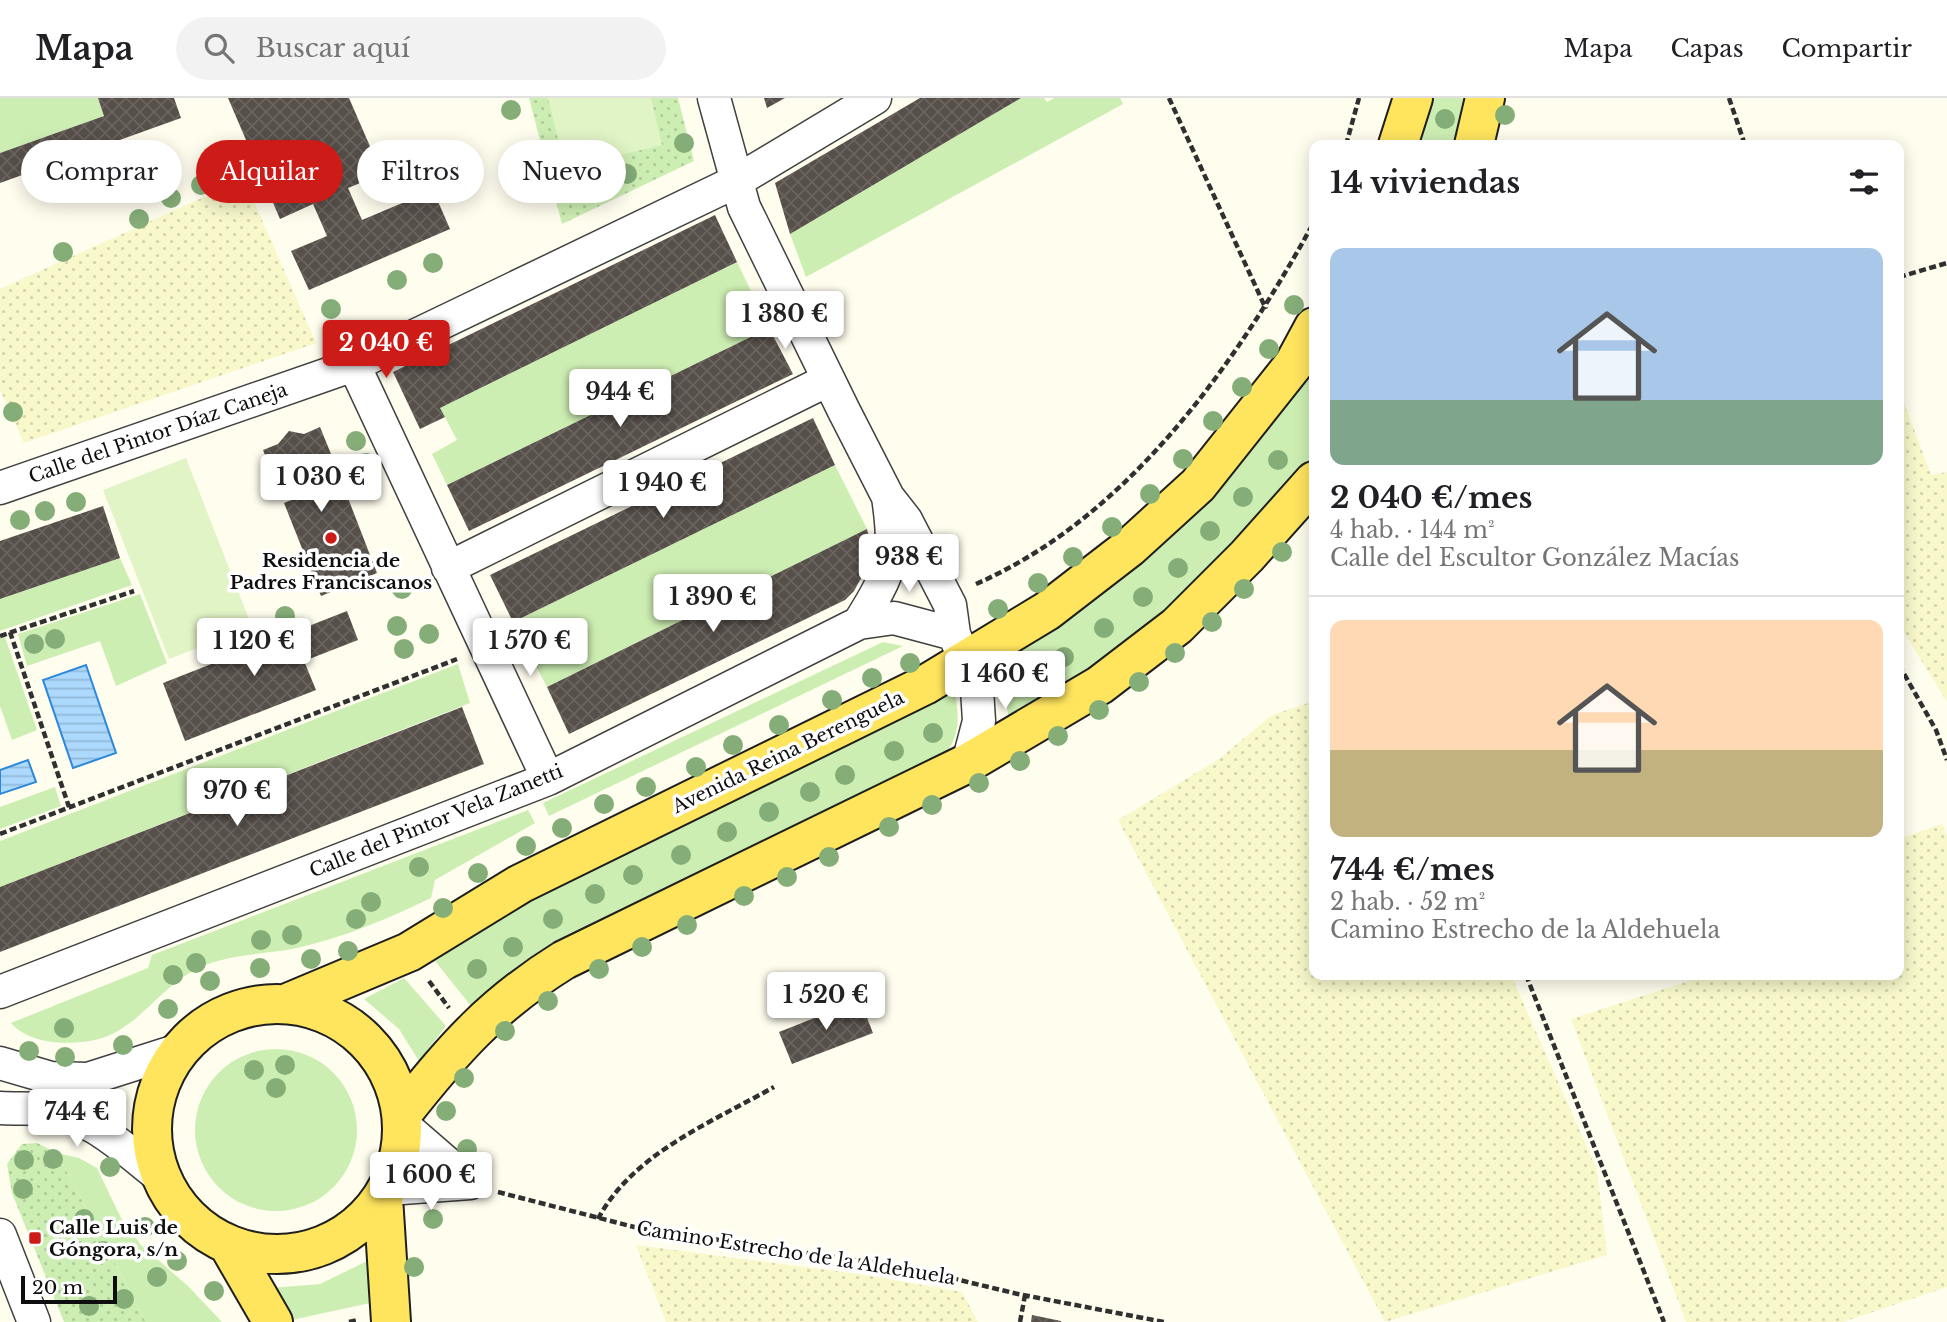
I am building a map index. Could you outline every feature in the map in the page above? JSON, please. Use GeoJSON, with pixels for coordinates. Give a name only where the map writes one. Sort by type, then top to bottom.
{"type":"FeatureCollection","features":[{"type":"Feature","properties":{"kind":"main road"},"geometry":{"type":"LineString","coordinates":[[1400,140],[1413,98]]}},
{"type":"Feature","properties":{"kind":"main road"},"geometry":{"type":"LineString","coordinates":[[1475,140],[1485,98]]}},
{"type":"Feature","properties":{"kind":"main road","name":"Avenida Reina Berenguela"},"geometry":{"type":"LineString","coordinates":[[285,1004],[409,952],[520,884],[961,647],[1047,611],[1129,547],[1198,485],[1294,364],[1309,336]]}},
{"type":"Feature","properties":{"kind":"main road"},"geometry":{"type":"LineString","coordinates":[[402,1119],[470,1031],[522,986],[564,960],[968,764],[1100,685],[1178,626],[1247,556],[1309,487]]}},
{"type":"Feature","properties":{"kind":"main road"},"geometry":{"type":"LineString","coordinates":[[285,1004],[319,1011],[350,1027],[375,1051],[393,1081],[402,1119],[402,1146],[385,1193],[354,1229],[315,1249],[271,1255],[229,1246],[200,1229],[176,1206],[159,1176],[150,1133],[157,1089],[178,1050],[200,1030],[226,1014],[255,1006],[285,1004]]}},
{"type":"Feature","properties":{"kind":"main road"},"geometry":{"type":"LineString","coordinates":[[385,1193],[391,1322]]}},
{"type":"Feature","properties":{"kind":"main road"},"geometry":{"type":"LineString","coordinates":[[229,1246],[273,1322]]}},
{"type":"Feature","properties":{"kind":"street"},"geometry":{"type":"LineString","coordinates":[[714,98],[744,207],[888,497],[906,520],[946,597],[977,689],[979,721],[968,764]]}},
{"type":"Feature","properties":{"kind":"street","name":"Calle del Pintor Díaz Caneja"},"geometry":{"type":"LineString","coordinates":[[0,488],[354,365],[735,182],[875,98]]}},
{"type":"Feature","properties":{"kind":"street"},"geometry":{"type":"LineString","coordinates":[[354,365],[548,779]]}},
{"type":"Feature","properties":{"kind":"street"},"geometry":{"type":"LineString","coordinates":[[448,568],[828,380]]}},
{"type":"Feature","properties":{"kind":"street"},"geometry":{"type":"LineString","coordinates":[[859,623],[881,587],[892,561],[894,535],[888,497]]}},
{"type":"Feature","properties":{"kind":"street","name":"Calle del Pintor Vela Zanetti"},"geometry":{"type":"LineString","coordinates":[[0,992],[548,779],[859,623],[894,618],[961,647]]}},
{"type":"Feature","properties":{"kind":"street"},"geometry":{"type":"LineString","coordinates":[[0,1063],[51,1078],[88,1079],[178,1050]]}},
{"type":"Feature","properties":{"kind":"street"},"geometry":{"type":"LineString","coordinates":[[0,1108],[44,1109],[80,1120],[118,1143],[159,1176]]}},
{"type":"Feature","properties":{"kind":"street"},"geometry":{"type":"LineString","coordinates":[[402,1119],[470,1183]]}},
{"type":"Feature","properties":{"kind":"street"},"geometry":{"type":"LineString","coordinates":[[385,1193],[470,1183]]}},
{"type":"Feature","properties":{"kind":"street"},"geometry":{"type":"LineString","coordinates":[[0,1235],[34,1322]]}},
{"type":"Feature","properties":{"kind":"path"},"geometry":{"type":"LineString","coordinates":[[1169,98],[1266,309]]}},
{"type":"Feature","properties":{"kind":"path"},"geometry":{"type":"LineString","coordinates":[[1347,140],[1359,98]]}},
{"type":"Feature","properties":{"kind":"path"},"geometry":{"type":"LineString","coordinates":[[1729,98],[1743,140]]}},
{"type":"Feature","properties":{"kind":"path"},"geometry":{"type":"LineString","coordinates":[[946,597],[1009,569],[1058,537],[1143,464],[1219,375],[1266,309],[1309,231]]}},
{"type":"Feature","properties":{"kind":"path"},"geometry":{"type":"LineString","coordinates":[[1904,276],[1947,263]]}},
{"type":"Feature","properties":{"kind":"path"},"geometry":{"type":"LineString","coordinates":[[0,636],[134,590]]}},
{"type":"Feature","properties":{"kind":"path"},"geometry":{"type":"LineString","coordinates":[[10,632],[69,807]]}},
{"type":"Feature","properties":{"kind":"path"},"geometry":{"type":"LineString","coordinates":[[0,834],[456,659]]}},
{"type":"Feature","properties":{"kind":"path"},"geometry":{"type":"LineString","coordinates":[[1904,674],[1936,730],[1947,760]]}},
{"type":"Feature","properties":{"kind":"path"},"geometry":{"type":"LineString","coordinates":[[427,979],[456,1017]]}},
{"type":"Feature","properties":{"kind":"path"},"geometry":{"type":"LineString","coordinates":[[1528,980],[1664,1322]]}},
{"type":"Feature","properties":{"kind":"path"},"geometry":{"type":"LineString","coordinates":[[598,1219],[609,1197],[639,1167],[774,1087]]}},
{"type":"Feature","properties":{"kind":"path","name":"Camino Estrecho de la Aldehuela"},"geometry":{"type":"LineString","coordinates":[[470,1183],[638,1228],[909,1268],[1026,1296],[1164,1322]]}},
{"type":"Feature","properties":{"kind":"path"},"geometry":{"type":"LineString","coordinates":[[1020,1322],[1026,1296]]}},
{"type":"Feature","properties":{"kind":"green space"},"geometry":{"type":"Polygon","coordinates":[[[0,98],[98,98],[104,116],[37,140],[21,140],[21,146],[0,153],[0,98]]]}},
{"type":"Feature","properties":{"kind":"green space"},"geometry":{"type":"Polygon","coordinates":[[[529,98],[678,98],[694,161],[626,193],[626,140],[540,140],[529,98]]]}},
{"type":"Feature","properties":{"kind":"green space"},"geometry":{"type":"Polygon","coordinates":[[[548,98],[651,98],[662,145],[626,154],[626,140],[558,140],[548,98]]]}},
{"type":"Feature","properties":{"kind":"green space"},"geometry":{"type":"Polygon","coordinates":[[[1021,98],[1044,98],[1047,102],[1054,98],[1120,98],[1123,104],[806,277],[790,234],[1021,98]]]}},
{"type":"Feature","properties":{"kind":"green space"},"geometry":{"type":"Polygon","coordinates":[[[1431,98],[1471,98],[1460,140],[1418,140],[1431,98]]]}},
{"type":"Feature","properties":{"kind":"green space"},"geometry":{"type":"Polygon","coordinates":[[[196,201],[196,203],[255,203],[316,343],[24,443],[0,390],[0,289],[196,201]]]}},
{"type":"Feature","properties":{"kind":"green space"},"geometry":{"type":"Polygon","coordinates":[[[556,203],[606,203],[562,224],[556,203]]]}},
{"type":"Feature","properties":{"kind":"green space"},"geometry":{"type":"Polygon","coordinates":[[[737,262],[769,328],[447,485],[432,454],[457,440],[440,408],[737,262]]]}},
{"type":"Feature","properties":{"kind":"green space"},"geometry":{"type":"Polygon","coordinates":[[[1309,369],[1309,460],[1292,483],[1244,540],[1136,639],[1010,726],[1003,682],[995,665],[1211,496],[1264,433],[1309,369]]]}},
{"type":"Feature","properties":{"kind":"green space"},"geometry":{"type":"Polygon","coordinates":[[[1904,402],[1931,475],[1947,472],[1947,702],[1904,632],[1904,402]]]}},
{"type":"Feature","properties":{"kind":"green space"},"geometry":{"type":"Polygon","coordinates":[[[186,458],[252,627],[169,659],[103,490],[186,458]]]}},
{"type":"Feature","properties":{"kind":"green space"},"geometry":{"type":"Polygon","coordinates":[[[835,465],[867,529],[547,687],[513,622],[835,465]]]}},
{"type":"Feature","properties":{"kind":"green space"},"geometry":{"type":"Polygon","coordinates":[[[120,558],[132,585],[0,631],[0,599],[120,558]]]}},
{"type":"Feature","properties":{"kind":"green space"},"geometry":{"type":"Polygon","coordinates":[[[140,594],[167,663],[116,686],[100,641],[27,666],[18,634],[140,594]]]}},
{"type":"Feature","properties":{"kind":"green space"},"geometry":{"type":"Polygon","coordinates":[[[5,637],[37,730],[12,740],[0,706],[0,638],[5,637]]]}},
{"type":"Feature","properties":{"kind":"green space"},"geometry":{"type":"Polygon","coordinates":[[[883,642],[903,646],[549,816],[543,803],[883,642]]]}},
{"type":"Feature","properties":{"kind":"green space"},"geometry":{"type":"Polygon","coordinates":[[[458,664],[470,703],[0,887],[0,841],[458,664]]]}},
{"type":"Feature","properties":{"kind":"green space"},"geometry":{"type":"Polygon","coordinates":[[[954,690],[957,708],[956,733],[944,756],[486,994],[471,1006],[435,961],[525,901],[954,690]]]}},
{"type":"Feature","properties":{"kind":"green space"},"geometry":{"type":"Polygon","coordinates":[[[1309,703],[1309,980],[1513,980],[1597,1170],[1607,1255],[1385,1322],[1118,820],[1219,759],[1272,715],[1309,703]]]}},
{"type":"Feature","properties":{"kind":"green space"},"geometry":{"type":"Polygon","coordinates":[[[55,787],[61,806],[0,829],[0,807],[55,787]]]}},
{"type":"Feature","properties":{"kind":"green space"},"geometry":{"type":"Polygon","coordinates":[[[528,810],[535,823],[435,880],[431,898],[349,933],[297,948],[235,957],[199,968],[172,986],[134,1020],[106,1037],[59,1043],[37,1039],[11,1023],[148,968],[152,955],[528,810]]]}},
{"type":"Feature","properties":{"kind":"green space"},"geometry":{"type":"Polygon","coordinates":[[[1942,824],[1947,836],[1947,1287],[1843,1322],[1686,1322],[1571,1019],[1692,980],[1904,980],[1904,837],[1942,824]]]}},
{"type":"Feature","properties":{"kind":"green space"},"geometry":{"type":"Polygon","coordinates":[[[404,978],[446,1026],[419,1061],[399,1029],[364,999],[404,978]]]}},
{"type":"Feature","properties":{"kind":"green space"},"geometry":{"type":"Polygon","coordinates":[[[276,1049],[307,1055],[333,1073],[351,1099],[357,1130],[351,1161],[333,1187],[307,1205],[276,1211],[245,1205],[219,1187],[201,1161],[195,1130],[201,1099],[219,1073],[245,1055],[276,1049]]]}},
{"type":"Feature","properties":{"kind":"green space"},"geometry":{"type":"Polygon","coordinates":[[[37,1143],[57,1153],[146,1322],[64,1322],[12,1193],[7,1164],[22,1144],[37,1143]]]}},
{"type":"Feature","properties":{"kind":"green space"},"geometry":{"type":"Polygon","coordinates":[[[57,1153],[79,1158],[97,1168],[121,1218],[141,1245],[188,1286],[222,1322],[146,1322],[57,1153]]]}},
{"type":"Feature","properties":{"kind":"green space"},"geometry":{"type":"Polygon","coordinates":[[[636,1245],[859,1274],[962,1292],[978,1322],[666,1322],[636,1245]]]}},
{"type":"Feature","properties":{"kind":"green space"},"geometry":{"type":"Polygon","coordinates":[[[367,1261],[370,1303],[292,1320],[271,1288],[320,1284],[367,1261]]]}},
{"type":"Feature","properties":{"kind":"water"},"geometry":{"type":"Polygon","coordinates":[[[86,665],[116,753],[73,768],[43,680],[86,665]]]}},
{"type":"Feature","properties":{"kind":"water"},"geometry":{"type":"Polygon","coordinates":[[[28,760],[36,782],[0,794],[0,770],[28,760]]]}},
{"type":"Feature","properties":{"kind":"building"},"geometry":{"type":"Polygon","coordinates":[[[98,98],[174,98],[181,118],[120,140],[37,140],[104,116],[98,98]]]}},
{"type":"Feature","properties":{"kind":"building"},"geometry":{"type":"Polygon","coordinates":[[[228,98],[349,98],[367,140],[357,140],[357,184],[348,188],[362,220],[402,203],[439,203],[450,229],[309,290],[291,251],[327,236],[313,204],[280,219],[273,203],[343,203],[343,140],[246,140],[228,98]]]}},
{"type":"Feature","properties":{"kind":"building"},"geometry":{"type":"Polygon","coordinates":[[[764,98],[785,98],[767,108],[764,98]]]}},
{"type":"Feature","properties":{"kind":"building"},"geometry":{"type":"Polygon","coordinates":[[[920,98],[1021,98],[790,234],[775,183],[920,98]]]}},
{"type":"Feature","properties":{"kind":"building"},"geometry":{"type":"Polygon","coordinates":[[[21,146],[21,175],[0,183],[0,153],[21,146]]]}},
{"type":"Feature","properties":{"kind":"building"},"geometry":{"type":"Polygon","coordinates":[[[715,215],[737,262],[440,408],[445,417],[420,429],[393,372],[715,215]]]}},
{"type":"Feature","properties":{"kind":"building"},"geometry":{"type":"Polygon","coordinates":[[[769,328],[793,374],[469,531],[447,485],[769,328]]]}},
{"type":"Feature","properties":{"kind":"building"},"geometry":{"type":"Polygon","coordinates":[[[813,418],[835,465],[513,622],[490,575],[813,418]]]}},
{"type":"Feature","properties":{"kind":"building","name":"Residencia de Padres Franciscanos"},"geometry":{"type":"Polygon","coordinates":[[[320,427],[331,454],[316,460],[326,487],[341,480],[377,573],[321,596],[284,503],[299,497],[289,470],[273,476],[263,450],[278,444],[289,431],[304,434],[320,427]]]}},
{"type":"Feature","properties":{"kind":"building"},"geometry":{"type":"Polygon","coordinates":[[[103,506],[120,558],[0,599],[0,541],[103,506]]]}},
{"type":"Feature","properties":{"kind":"building"},"geometry":{"type":"Polygon","coordinates":[[[867,529],[871,545],[869,564],[854,591],[845,600],[569,734],[547,687],[867,529]]]}},
{"type":"Feature","properties":{"kind":"building"},"geometry":{"type":"Polygon","coordinates":[[[347,611],[358,640],[304,661],[316,690],[185,741],[163,683],[347,611]]]}},
{"type":"Feature","properties":{"kind":"building"},"geometry":{"type":"Polygon","coordinates":[[[462,707],[484,764],[0,952],[0,887],[462,707]]]}},
{"type":"Feature","properties":{"kind":"building"},"geometry":{"type":"Polygon","coordinates":[[[860,1000],[873,1033],[792,1064],[779,1032],[860,1000]]]}},
{"type":"Feature","properties":{"kind":"building"},"geometry":{"type":"Polygon","coordinates":[[[1032,1315],[1061,1321],[1061,1322],[1031,1322],[1032,1315]]]}},
{"type":"Feature","properties":{"kind":"place","name":"Residencia de Padres Franciscanos"},"geometry":{"type":"Point","coordinates":[331,538]}},
{"type":"Feature","properties":{"kind":"place","name":"Calle Luis de Góngora, s/n"},"geometry":{"type":"Point","coordinates":[35,1238]}}]}
